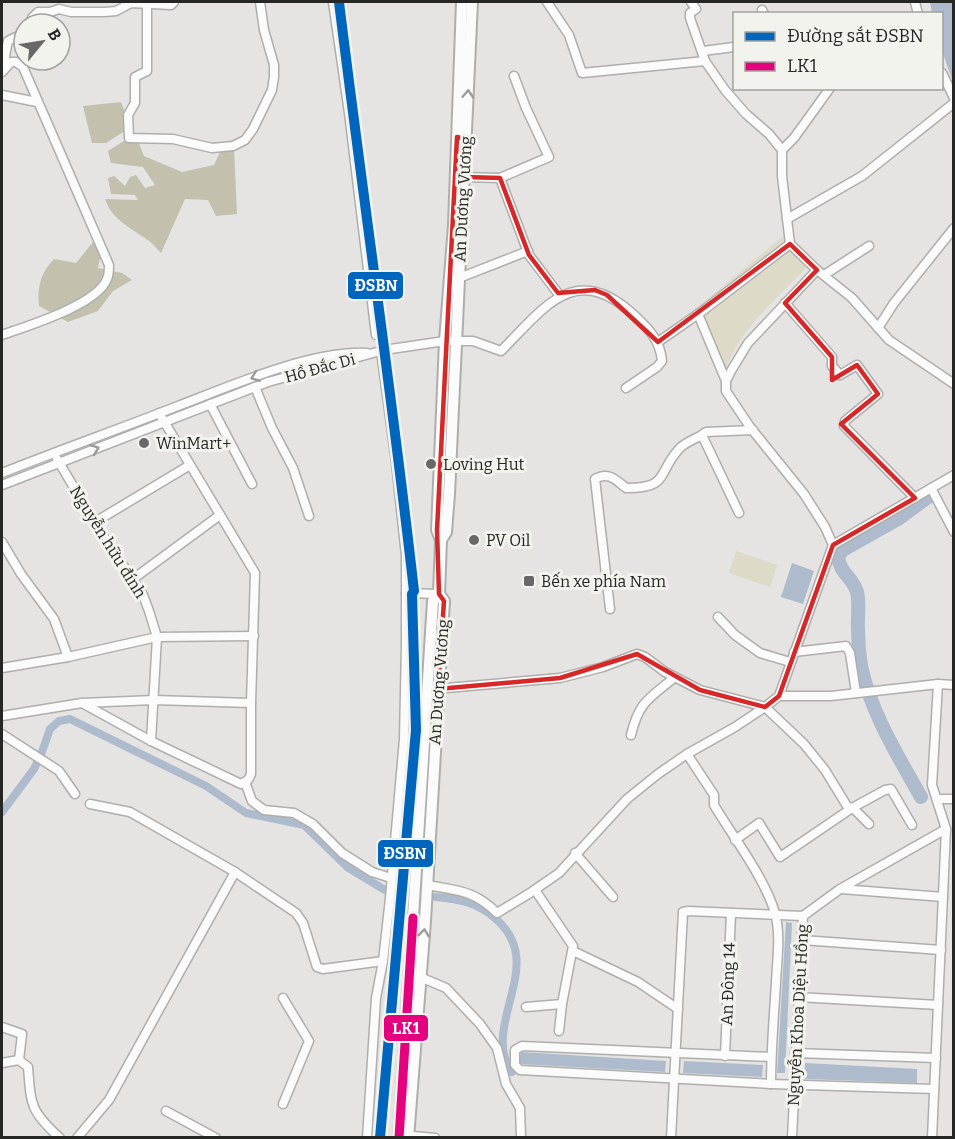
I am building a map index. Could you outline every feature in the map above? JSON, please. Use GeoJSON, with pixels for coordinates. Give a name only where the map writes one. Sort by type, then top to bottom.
{"type":"FeatureCollection","features":[{"type":"Feature","properties":{"kind":"main road","name":"An Dương Vương"},"geometry":{"type":"LineString","coordinates":[[450,341],[459,278],[464,177],[461,138],[462,2]]}},
{"type":"Feature","properties":{"kind":"main road","name":"An Dương Vương"},"geometry":{"type":"LineString","coordinates":[[403,1136],[403,1051],[424,837],[433,689],[444,602],[439,594],[441,540],[446,532],[449,494],[450,341],[454,225],[472,2]]}},
{"type":"Feature","properties":{"kind":"main road","name":"An Dương Vương"},"geometry":{"type":"LineString","coordinates":[[403,1136],[428,885],[424,837]]}},
{"type":"Feature","properties":{"kind":"street"},"geometry":{"type":"LineString","coordinates":[[72,12],[116,11],[131,3],[171,5],[174,2]]}},
{"type":"Feature","properties":{"kind":"street"},"geometry":{"type":"LineString","coordinates":[[147,3],[147,71],[135,78],[135,104],[128,115],[129,138],[173,139],[212,148],[233,147],[245,140],[272,90],[274,65],[264,30],[260,2]]}},
{"type":"Feature","properties":{"kind":"street"},"geometry":{"type":"LineString","coordinates":[[333,2],[376,335]]}},
{"type":"Feature","properties":{"kind":"street"},"geometry":{"type":"LineString","coordinates":[[547,2],[569,35],[582,73],[705,61]]}},
{"type":"Feature","properties":{"kind":"street"},"geometry":{"type":"LineString","coordinates":[[691,2],[696,9],[690,13],[690,18],[705,61],[725,90],[782,150],[782,176],[790,244],[820,273],[852,298],[889,340],[954,384]]}},
{"type":"Feature","properties":{"kind":"street"},"geometry":{"type":"LineString","coordinates":[[50,12],[59,9],[71,12]]}},
{"type":"Feature","properties":{"kind":"street"},"geometry":{"type":"LineString","coordinates":[[4,69],[8,41],[12,39]]}},
{"type":"Feature","properties":{"kind":"street"},"geometry":{"type":"LineString","coordinates":[[703,51],[733,47]]}},
{"type":"Feature","properties":{"kind":"street"},"geometry":{"type":"LineString","coordinates":[[2,334],[77,306],[99,291],[107,280],[109,265],[22,67],[16,62],[11,62],[4,69]]}},
{"type":"Feature","properties":{"kind":"street"},"geometry":{"type":"LineString","coordinates":[[943,75],[954,98]]}},
{"type":"Feature","properties":{"kind":"street"},"geometry":{"type":"LineString","coordinates":[[464,177],[500,178],[549,157],[514,76]]}},
{"type":"Feature","properties":{"kind":"street"},"geometry":{"type":"LineString","coordinates":[[782,150],[794,138],[829,90]]}},
{"type":"Feature","properties":{"kind":"street"},"geometry":{"type":"LineString","coordinates":[[2,95],[38,102]]}},
{"type":"Feature","properties":{"kind":"street"},"geometry":{"type":"LineString","coordinates":[[787,219],[862,176],[954,103]]}},
{"type":"Feature","properties":{"kind":"street"},"geometry":{"type":"LineString","coordinates":[[500,178],[528,251],[560,296]]}},
{"type":"Feature","properties":{"kind":"street"},"geometry":{"type":"LineString","coordinates":[[878,328],[894,303],[954,228]]}},
{"type":"Feature","properties":{"kind":"street"},"geometry":{"type":"LineString","coordinates":[[658,342],[790,244]]}},
{"type":"Feature","properties":{"kind":"street"},"geometry":{"type":"LineString","coordinates":[[726,381],[748,343],[785,303],[820,273],[869,246]]}},
{"type":"Feature","properties":{"kind":"street"},"geometry":{"type":"LineString","coordinates":[[459,278],[528,251]]}},
{"type":"Feature","properties":{"kind":"street"},"geometry":{"type":"LineString","coordinates":[[367,1137],[376,998],[383,961],[390,898],[404,739],[406,593],[406,556],[396,462],[377,352],[450,341],[473,341],[501,351],[539,312],[565,292],[596,290],[630,312],[658,342],[662,361],[657,367],[626,388]]}},
{"type":"Feature","properties":{"kind":"street"},"geometry":{"type":"LineString","coordinates":[[785,303],[832,357],[832,366],[840,375],[857,365],[878,394],[844,421],[844,426],[915,498]]}},
{"type":"Feature","properties":{"kind":"street"},"geometry":{"type":"LineString","coordinates":[[698,314],[726,381],[726,391],[753,430],[804,495],[825,527],[833,545]]}},
{"type":"Feature","properties":{"kind":"street","name":"Hồ Đắc Di"},"geometry":{"type":"LineString","coordinates":[[2,472],[263,374],[310,360],[350,352],[377,352]]}},
{"type":"Feature","properties":{"kind":"street","name":"Hồ Đắc Di"},"geometry":{"type":"LineString","coordinates":[[2,485],[255,387],[377,352]]}},
{"type":"Feature","properties":{"kind":"street"},"geometry":{"type":"LineString","coordinates":[[255,387],[272,428],[293,468],[309,516]]}},
{"type":"Feature","properties":{"kind":"street"},"geometry":{"type":"LineString","coordinates":[[210,404],[252,484]]}},
{"type":"Feature","properties":{"kind":"street"},"geometry":{"type":"LineString","coordinates":[[82,703],[151,741],[241,784],[251,774],[255,573],[159,413]]}},
{"type":"Feature","properties":{"kind":"street"},"geometry":{"type":"LineString","coordinates":[[610,609],[595,479],[601,476],[612,476],[626,488],[650,487],[657,483],[681,447],[706,432],[753,430]]}},
{"type":"Feature","properties":{"kind":"street"},"geometry":{"type":"LineString","coordinates":[[702,435],[738,513]]}},
{"type":"Feature","properties":{"kind":"street","name":"Nguyễn hữu đính"},"geometry":{"type":"LineString","coordinates":[[54,453],[95,522],[143,595],[157,637],[151,741]]}},
{"type":"Feature","properties":{"kind":"street"},"geometry":{"type":"LineString","coordinates":[[95,522],[190,465]]}},
{"type":"Feature","properties":{"kind":"street"},"geometry":{"type":"LineString","coordinates":[[428,885],[477,896],[497,913],[559,873],[627,799],[687,754],[735,727],[779,696],[833,545],[954,475]]}},
{"type":"Feature","properties":{"kind":"street"},"geometry":{"type":"LineString","coordinates":[[931,489],[954,532]]}},
{"type":"Feature","properties":{"kind":"street"},"geometry":{"type":"LineString","coordinates":[[133,579],[220,515]]}},
{"type":"Feature","properties":{"kind":"street"},"geometry":{"type":"LineString","coordinates":[[2,542],[21,574],[54,619],[68,657]]}},
{"type":"Feature","properties":{"kind":"street"},"geometry":{"type":"LineString","coordinates":[[406,593],[439,594]]}},
{"type":"Feature","properties":{"kind":"street"},"geometry":{"type":"LineString","coordinates":[[718,617],[735,635],[760,653],[790,662]]}},
{"type":"Feature","properties":{"kind":"street"},"geometry":{"type":"LineString","coordinates":[[2,668],[68,657],[157,637],[254,636]]}},
{"type":"Feature","properties":{"kind":"street"},"geometry":{"type":"LineString","coordinates":[[794,652],[846,646],[850,653],[858,693]]}},
{"type":"Feature","properties":{"kind":"street"},"geometry":{"type":"LineString","coordinates":[[433,689],[560,678],[603,667],[637,654],[700,690],[765,707],[804,744],[825,770],[847,806],[868,824]]}},
{"type":"Feature","properties":{"kind":"street"},"geometry":{"type":"LineString","coordinates":[[632,735],[639,708],[675,677]]}},
{"type":"Feature","properties":{"kind":"street"},"geometry":{"type":"LineString","coordinates":[[779,696],[858,693],[938,684],[954,685]]}},
{"type":"Feature","properties":{"kind":"street"},"geometry":{"type":"LineString","coordinates":[[932,1137],[946,829],[932,784],[938,684]]}},
{"type":"Feature","properties":{"kind":"street"},"geometry":{"type":"LineString","coordinates":[[2,716],[82,703],[154,700],[251,703]]}},
{"type":"Feature","properties":{"kind":"street"},"geometry":{"type":"LineString","coordinates":[[2,734],[63,774],[75,794]]}},
{"type":"Feature","properties":{"kind":"street"},"geometry":{"type":"LineString","coordinates":[[687,754],[714,795],[714,805],[771,901],[778,925],[771,1084]]}},
{"type":"Feature","properties":{"kind":"street"},"geometry":{"type":"LineString","coordinates":[[245,782],[252,801],[264,810],[294,813],[314,824],[342,853],[391,881]]}},
{"type":"Feature","properties":{"kind":"street"},"geometry":{"type":"LineString","coordinates":[[735,840],[759,823],[780,857],[852,808],[891,789],[912,825]]}},
{"type":"Feature","properties":{"kind":"street"},"geometry":{"type":"LineString","coordinates":[[937,799],[954,799]]}},
{"type":"Feature","properties":{"kind":"street"},"geometry":{"type":"LineString","coordinates":[[90,804],[130,812],[235,872],[296,913],[303,923],[313,958],[320,968],[383,961]]}},
{"type":"Feature","properties":{"kind":"street","name":"Nguyễn Khoa Diệu Hồng"},"geometry":{"type":"LineString","coordinates":[[792,1137],[803,916],[840,889],[946,829]]}},
{"type":"Feature","properties":{"kind":"street"},"geometry":{"type":"LineString","coordinates":[[575,854],[613,897]]}},
{"type":"Feature","properties":{"kind":"street"},"geometry":{"type":"LineString","coordinates":[[77,1137],[109,1100],[235,872]]}},
{"type":"Feature","properties":{"kind":"street"},"geometry":{"type":"LineString","coordinates":[[840,889],[943,897]]}},
{"type":"Feature","properties":{"kind":"street"},"geometry":{"type":"LineString","coordinates":[[535,890],[573,946],[559,1031]]}},
{"type":"Feature","properties":{"kind":"street"},"geometry":{"type":"LineString","coordinates":[[671,1137],[683,912],[803,916]]}},
{"type":"Feature","properties":{"kind":"street","name":"An Đông 14"},"geometry":{"type":"LineString","coordinates":[[725,1056],[731,913]]}},
{"type":"Feature","properties":{"kind":"street"},"geometry":{"type":"LineString","coordinates":[[802,940],[941,950]]}},
{"type":"Feature","properties":{"kind":"street"},"geometry":{"type":"LineString","coordinates":[[573,951],[638,982],[678,1009]]}},
{"type":"Feature","properties":{"kind":"street"},"geometry":{"type":"LineString","coordinates":[[420,976],[446,988],[480,1024],[497,1048],[506,1084],[520,1108],[521,1137]]}},
{"type":"Feature","properties":{"kind":"street"},"geometry":{"type":"LineString","coordinates":[[798,997],[938,1005]]}},
{"type":"Feature","properties":{"kind":"street"},"geometry":{"type":"LineString","coordinates":[[283,998],[309,1041],[283,1104]]}},
{"type":"Feature","properties":{"kind":"street"},"geometry":{"type":"LineString","coordinates":[[526,1007],[562,1004]]}},
{"type":"Feature","properties":{"kind":"street"},"geometry":{"type":"LineString","coordinates":[[2,1027],[22,1034],[19,1060]]}},
{"type":"Feature","properties":{"kind":"street"},"geometry":{"type":"LineString","coordinates":[[771,1057],[522,1046],[515,1050],[515,1065],[520,1070],[771,1084],[934,1089]]}},
{"type":"Feature","properties":{"kind":"street"},"geometry":{"type":"LineString","coordinates":[[795,1053],[936,1058]]}},
{"type":"Feature","properties":{"kind":"street"},"geometry":{"type":"LineString","coordinates":[[2,1063],[19,1060],[28,1067],[30,1103],[41,1121],[60,1137]]}},
{"type":"Feature","properties":{"kind":"street"},"geometry":{"type":"LineString","coordinates":[[166,1111],[216,1137]]}},
{"type":"Feature","properties":{"kind":"street"},"geometry":{"type":"LineString","coordinates":[[403,1136],[435,1137]]}},
{"type":"Feature","properties":{"kind":"highlighted area"},"geometry":{"type":"Polygon","coordinates":[[[457,137],[466,139],[464,177],[500,178],[529,255],[558,293],[595,290],[607,295],[658,342],[790,244],[817,270],[785,303],[832,357],[832,380],[857,365],[878,394],[841,424],[915,498],[833,545],[779,696],[765,707],[700,690],[637,654],[560,678],[438,689],[444,601],[439,594],[437,530],[457,137]]]}},
{"type":"Feature","properties":{"kind":"shaded area"},"geometry":{"type":"Polygon","coordinates":[[[121,102],[131,127],[106,143],[92,143],[83,106],[121,102]]]}},
{"type":"Feature","properties":{"kind":"shaded area"},"geometry":{"type":"Polygon","coordinates":[[[135,134],[144,156],[182,172],[214,165],[221,150],[234,149],[237,214],[216,216],[208,200],[185,199],[161,253],[117,218],[105,199],[138,200],[135,195],[111,194],[108,178],[114,176],[125,186],[130,177],[136,175],[145,188],[155,185],[143,167],[111,163],[108,151],[135,134]]]}},
{"type":"Feature","properties":{"kind":"shaded area"},"geometry":{"type":"Polygon","coordinates":[[[782,237],[806,268],[756,319],[745,334],[728,364],[724,380],[692,312],[782,237]]]}},
{"type":"Feature","properties":{"kind":"shaded area"},"geometry":{"type":"Polygon","coordinates":[[[93,242],[102,249],[98,268],[122,273],[132,280],[113,291],[98,311],[68,322],[39,306],[41,280],[54,259],[76,263],[93,242]]]}},
{"type":"Feature","properties":{"kind":"shaded area"},"geometry":{"type":"Polygon","coordinates":[[[736,551],[777,565],[770,587],[729,573],[736,551]]]}},
{"type":"Feature","properties":{"kind":"water"},"geometry":{"type":"Polygon","coordinates":[[[930,2],[953,2],[953,82],[943,54],[943,12],[932,12],[930,2]]]}},
{"type":"Feature","properties":{"kind":"water"},"geometry":{"type":"Polygon","coordinates":[[[792,563],[814,571],[803,604],[781,597],[792,563]]]}},
{"type":"Feature","properties":{"kind":"water"},"geometry":{"type":"Polygon","coordinates":[[[786,922],[792,923],[785,1073],[777,1073],[786,922]]]}},
{"type":"Feature","properties":{"kind":"water"},"geometry":{"type":"Polygon","coordinates":[[[521,1052],[666,1061],[665,1072],[519,1064],[521,1052]]]}},
{"type":"Feature","properties":{"kind":"water"},"geometry":{"type":"Polygon","coordinates":[[[684,1061],[763,1065],[762,1077],[683,1073],[684,1061]]]}},
{"type":"Feature","properties":{"kind":"water"},"geometry":{"type":"Polygon","coordinates":[[[805,1063],[917,1069],[917,1083],[805,1079],[805,1063]]]}},
{"type":"Feature","properties":{"kind":"waterway"},"geometry":{"type":"LineString","coordinates":[[921,797],[886,734],[871,701],[860,661],[857,592],[841,566],[838,556],[843,550],[898,519],[928,497]]}},
{"type":"Feature","properties":{"kind":"waterway"},"geometry":{"type":"LineString","coordinates":[[2,812],[34,769],[50,729],[59,721],[70,719],[206,786],[246,813],[304,825],[347,867],[385,890],[409,895]]}},
{"type":"Feature","properties":{"kind":"waterway"},"geometry":{"type":"LineString","coordinates":[[436,897],[461,901],[482,909],[496,919],[511,937],[516,956],[516,975],[503,1035],[504,1054],[512,1072]]}},
{"type":"Feature","properties":{"kind":"rail line","name":"ĐSBN"},"geometry":{"type":"LineString","coordinates":[[339,2],[414,591],[412,594],[416,730],[380,1138]]}},
{"type":"Feature","properties":{"kind":"transit line","name":"LK1"},"geometry":{"type":"LineString","coordinates":[[399,1138],[413,918]]}},
{"type":"Feature","properties":{"kind":"place","name":"WinMart+"},"geometry":{"type":"Point","coordinates":[144,443]}},
{"type":"Feature","properties":{"kind":"place","name":"Loving Hut"},"geometry":{"type":"Point","coordinates":[431,464]}},
{"type":"Feature","properties":{"kind":"place","name":"PV Oil"},"geometry":{"type":"Point","coordinates":[474,540]}},
{"type":"Feature","properties":{"kind":"place","name":"Bến xe phía Nam"},"geometry":{"type":"Point","coordinates":[529,581]}}]}
